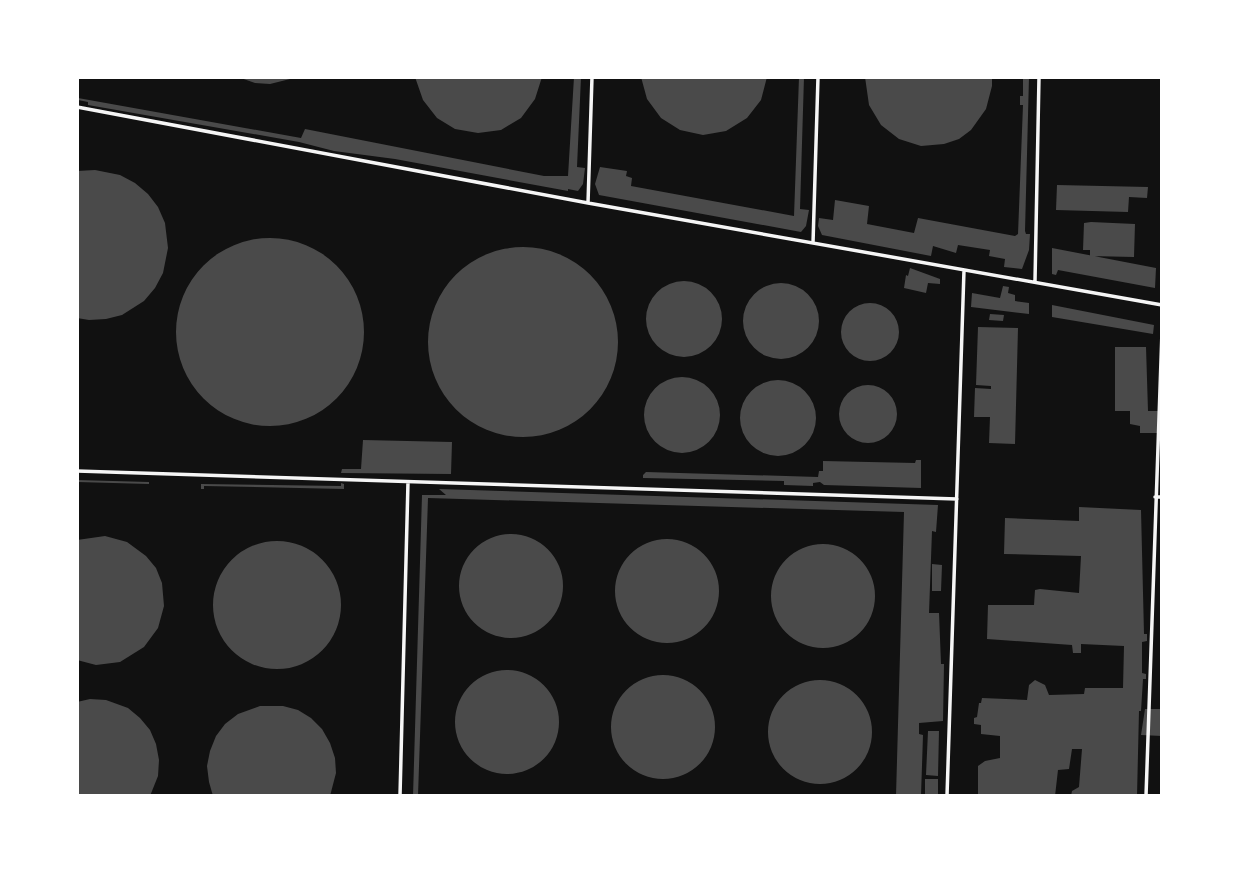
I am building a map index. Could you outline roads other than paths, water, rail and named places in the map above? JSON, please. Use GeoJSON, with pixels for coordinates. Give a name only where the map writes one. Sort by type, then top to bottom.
{"type":"FeatureCollection","features":[{"type":"Feature","properties":{"kind":"lane"},"geometry":{"type":"LineString","coordinates":[[588,203],[592,77]]}},
{"type":"Feature","properties":{"kind":"lane"},"geometry":{"type":"LineString","coordinates":[[813,243],[818,77]]}},
{"type":"Feature","properties":{"kind":"lane"},"geometry":{"type":"LineString","coordinates":[[1035,282],[1039,77]]}},
{"type":"Feature","properties":{"kind":"lane"},"geometry":{"type":"LineString","coordinates":[[77,107],[588,203],[1162,305]]}},
{"type":"Feature","properties":{"kind":"lane"},"geometry":{"type":"LineString","coordinates":[[947,796],[964,270]]}},
{"type":"Feature","properties":{"kind":"lane"},"geometry":{"type":"LineString","coordinates":[[1146,796],[1162,331]]}},
{"type":"Feature","properties":{"kind":"lane"},"geometry":{"type":"LineString","coordinates":[[77,471],[957,499]]}},
{"type":"Feature","properties":{"kind":"lane"},"geometry":{"type":"LineString","coordinates":[[400,796],[408,482]]}},
{"type":"Feature","properties":{"kind":"lane"},"geometry":{"type":"LineString","coordinates":[[1155,497],[1162,497]]}}]}
